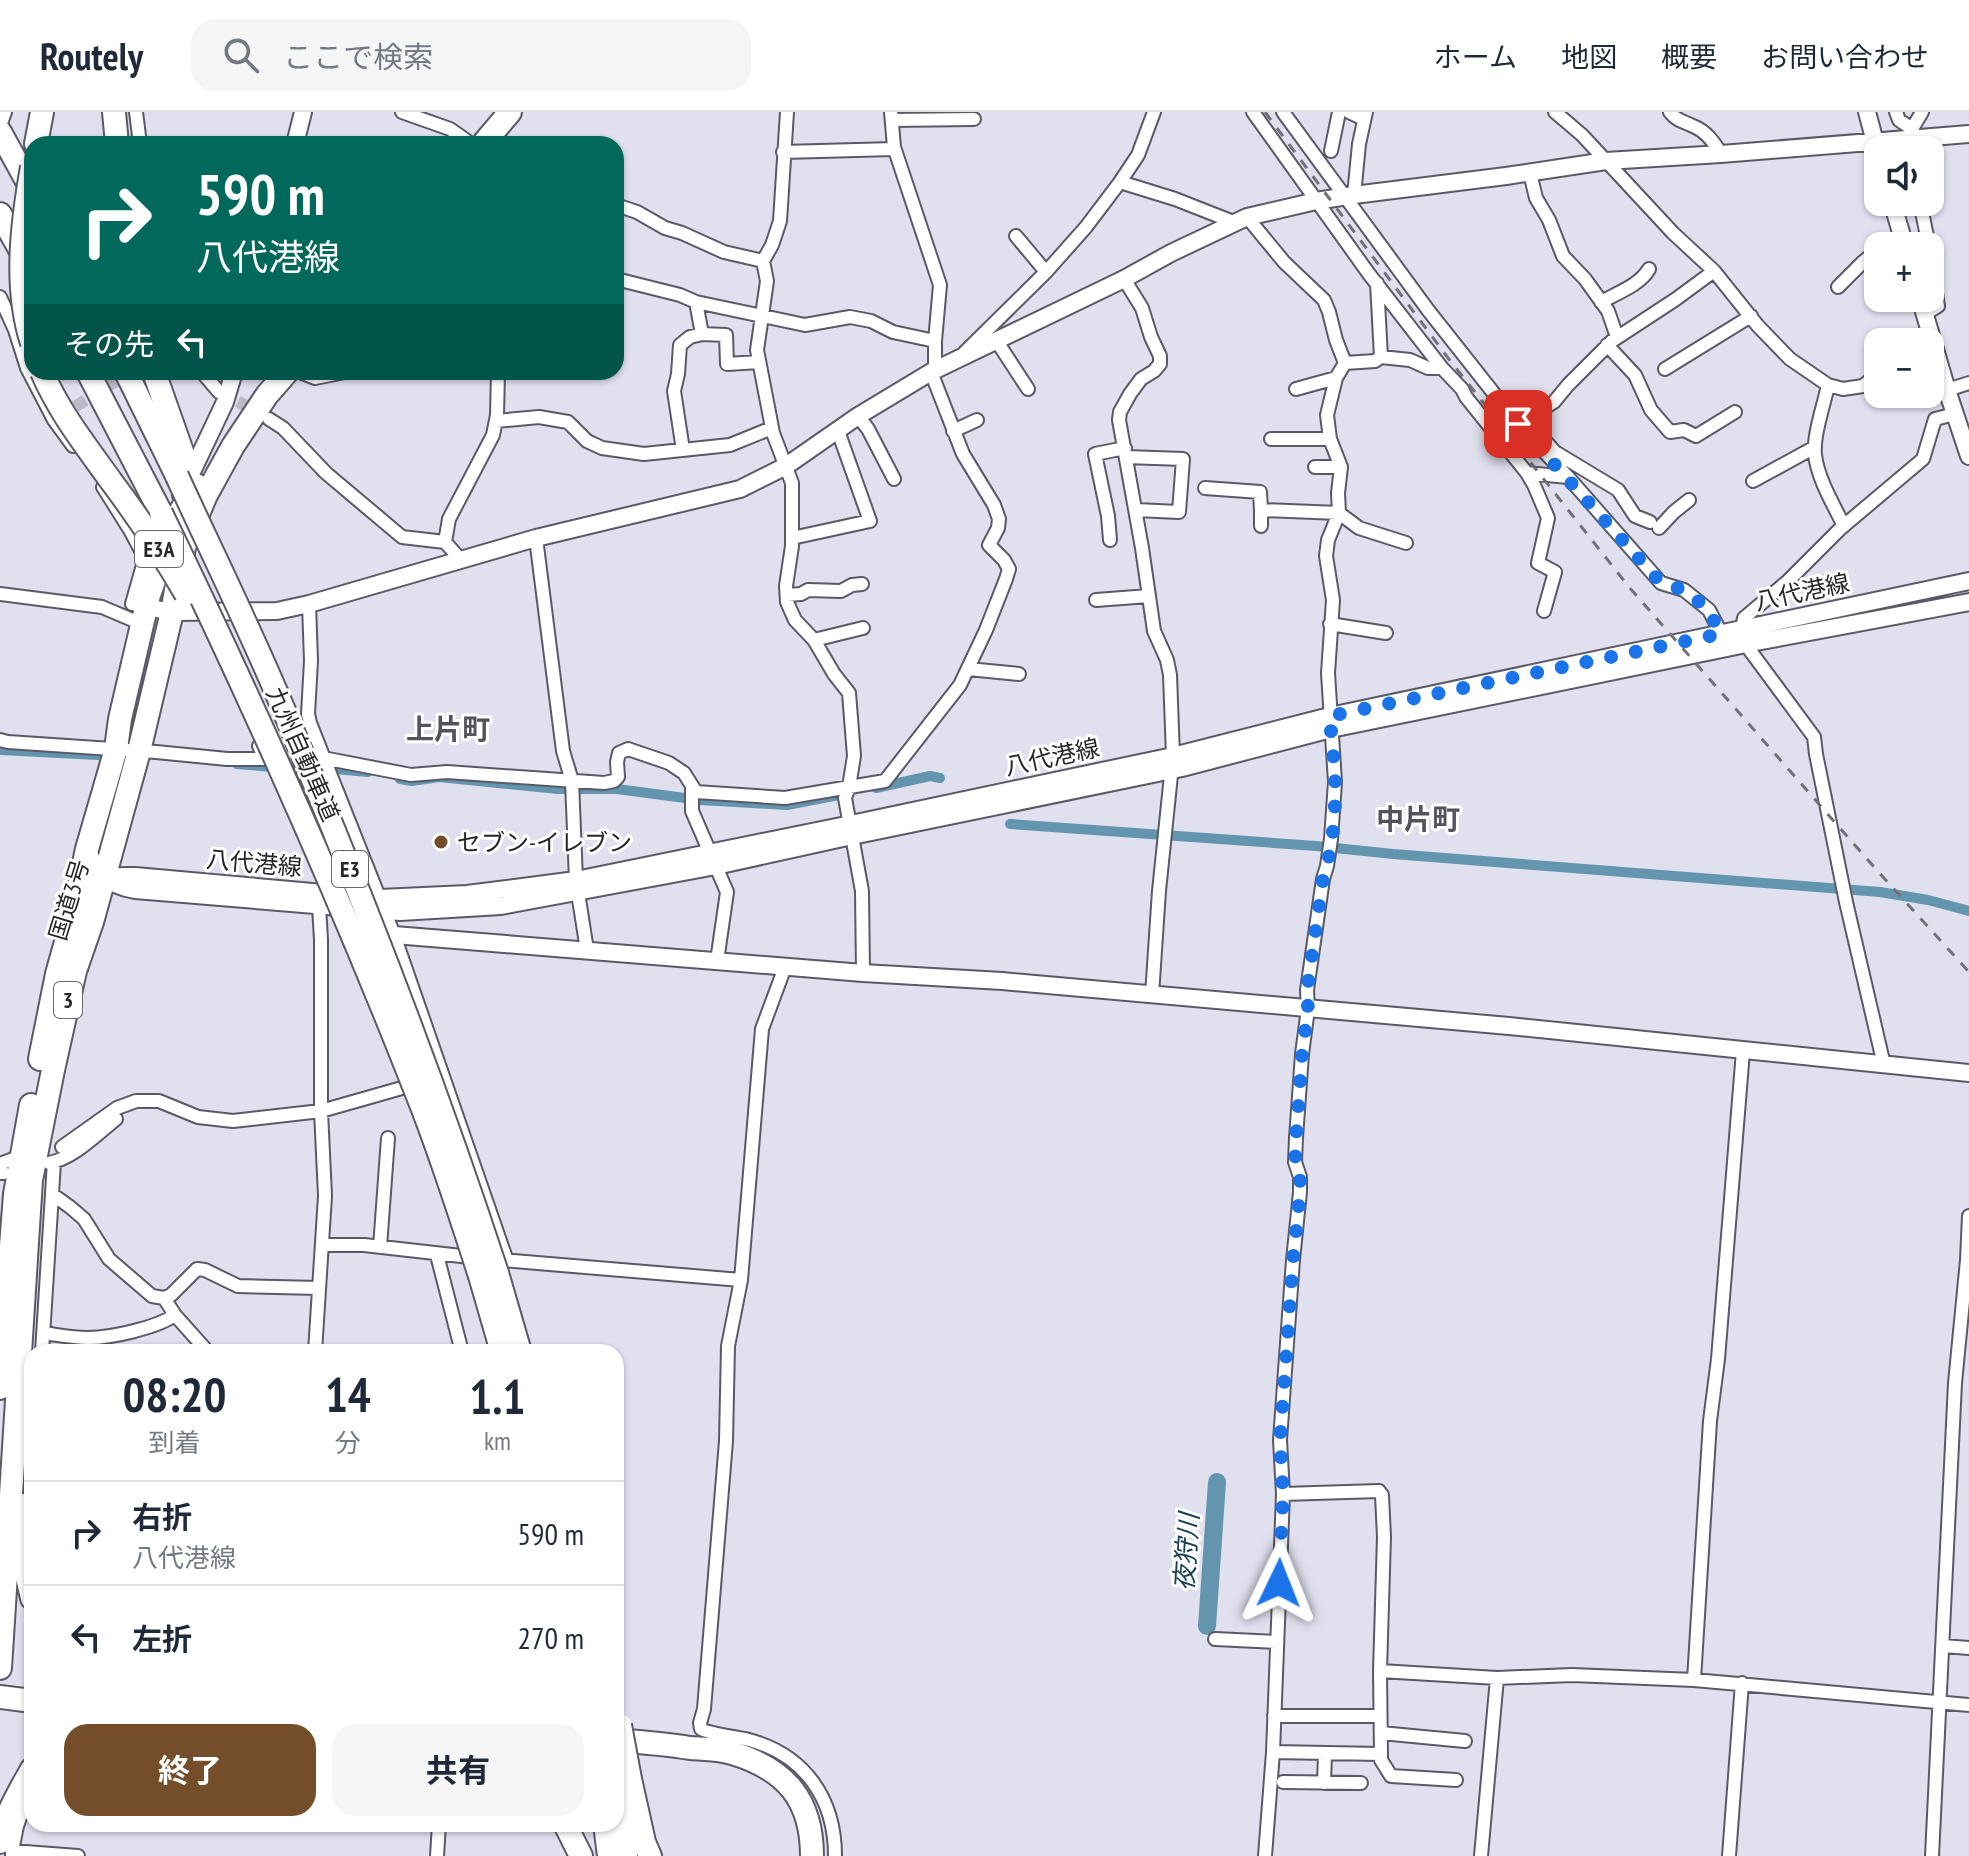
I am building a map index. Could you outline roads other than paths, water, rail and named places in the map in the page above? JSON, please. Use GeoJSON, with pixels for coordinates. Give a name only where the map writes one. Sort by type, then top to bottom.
{"type":"FeatureCollection","features":[{"type":"Feature","properties":{"kind":"highway"},"geometry":{"type":"LineString","coordinates":[[38,136],[42,112]]}},
{"type":"Feature","properties":{"kind":"highway"},"geometry":{"type":"LineString","coordinates":[[114,112],[116,136]]}},
{"type":"Feature","properties":{"kind":"highway"},"geometry":{"type":"LineString","coordinates":[[477,136],[492,112]]}},
{"type":"Feature","properties":{"kind":"highway"},"geometry":{"type":"LineString","coordinates":[[481,136],[510,112]]}},
{"type":"Feature","properties":{"kind":"highway"},"geometry":{"type":"LineString","coordinates":[[1,132],[24,175]]}},
{"type":"Feature","properties":{"kind":"highway"},"geometry":{"type":"LineString","coordinates":[[0,214],[24,258]]}},
{"type":"Feature","properties":{"kind":"highway"},"geometry":{"type":"LineString","coordinates":[[24,220],[21,269],[24,307]]}},
{"type":"Feature","properties":{"kind":"highway","name":"E3A"},"geometry":{"type":"LineString","coordinates":[[46,380],[66,419],[134,512],[175,575],[266,734]]}},
{"type":"Feature","properties":{"kind":"highway","name":"九州自動車道"},"geometry":{"type":"LineString","coordinates":[[92,380],[161,513],[315,844],[420,1101],[495,1270],[501,1344]]}},
{"type":"Feature","properties":{"kind":"highway","name":"九州自動車道"},"geometry":{"type":"LineString","coordinates":[[131,380],[181,468],[379,941],[437,1097],[518,1344]]}},
{"type":"Feature","properties":{"kind":"highway"},"geometry":{"type":"LineString","coordinates":[[156,380],[181,468]]}},
{"type":"Feature","properties":{"kind":"highway","name":"国道3号"},"geometry":{"type":"LineString","coordinates":[[0,1482],[15,1194],[21,1166],[53,1070],[75,971],[87,849],[116,749],[146,609],[176,519],[245,402],[263,380]]}},
{"type":"Feature","properties":{"kind":"highway","name":"国道3号"},"geometry":{"type":"LineString","coordinates":[[81,923],[104,878],[139,751],[184,547],[206,495],[233,446],[280,380]]}},
{"type":"Feature","properties":{"kind":"highway"},"geometry":{"type":"LineString","coordinates":[[21,1166],[36,1192],[28,1344]]}},
{"type":"Feature","properties":{"kind":"highway","name":"国道3号"},"geometry":{"type":"LineString","coordinates":[[0,1668],[31,1180],[21,1166]]}},
{"type":"Feature","properties":{"kind":"highway"},"geometry":{"type":"LineString","coordinates":[[0,1388],[8,1285]]}},
{"type":"Feature","properties":{"kind":"highway"},"geometry":{"type":"LineString","coordinates":[[24,1408],[21,1491],[24,1540]]}},
{"type":"Feature","properties":{"kind":"highway"},"geometry":{"type":"LineString","coordinates":[[0,1686],[24,1688]]}},
{"type":"Feature","properties":{"kind":"highway"},"geometry":{"type":"LineString","coordinates":[[0,1697],[24,1700]]}},
{"type":"Feature","properties":{"kind":"highway"},"geometry":{"type":"LineString","coordinates":[[624,1728],[730,1753],[770,1770],[787,1782],[805,1811],[811,1833],[812,1856]]}},
{"type":"Feature","properties":{"kind":"highway"},"geometry":{"type":"LineString","coordinates":[[624,1753],[719,1762],[751,1773],[776,1788],[791,1806],[798,1824],[800,1856]]}},
{"type":"Feature","properties":{"kind":"highway"},"geometry":{"type":"LineString","coordinates":[[8,1850],[1,1834],[24,1783]]}},
{"type":"Feature","properties":{"kind":"highway"},"geometry":{"type":"LineString","coordinates":[[624,1783],[650,1856]]}},
{"type":"Feature","properties":{"kind":"highway"},"geometry":{"type":"LineString","coordinates":[[624,1805],[626,1856]]}},
{"type":"Feature","properties":{"kind":"highway"},"geometry":{"type":"LineString","coordinates":[[569,1832],[581,1856]]}},
{"type":"Feature","properties":{"kind":"highway"},"geometry":{"type":"LineString","coordinates":[[606,1832],[609,1856]]}},
{"type":"Feature","properties":{"kind":"street"},"geometry":{"type":"LineString","coordinates":[[1,132],[5,112]]}},
{"type":"Feature","properties":{"kind":"street"},"geometry":{"type":"LineString","coordinates":[[136,112],[139,136]]}},
{"type":"Feature","properties":{"kind":"street"},"geometry":{"type":"LineString","coordinates":[[297,136],[303,112]]}},
{"type":"Feature","properties":{"kind":"street"},"geometry":{"type":"LineString","coordinates":[[787,112],[780,221],[763,261],[767,281],[757,350],[772,428],[792,483],[792,538],[787,595],[790,610],[849,693],[854,756],[848,791],[851,830],[862,891],[863,973]]}},
{"type":"Feature","properties":{"kind":"street"},"geometry":{"type":"LineString","coordinates":[[956,361],[1046,272],[1086,227],[1138,155],[1154,112]]}},
{"type":"Feature","properties":{"kind":"street"},"geometry":{"type":"LineString","coordinates":[[1253,112],[1377,283],[1534,485],[1548,518],[1538,563],[1555,572],[1544,611]]}},
{"type":"Feature","properties":{"kind":"street"},"geometry":{"type":"LineString","coordinates":[[1283,112],[1350,196],[1428,310],[1661,583],[1684,590],[1709,610],[1720,634]]}},
{"type":"Feature","properties":{"kind":"street"},"geometry":{"type":"LineString","coordinates":[[1331,151],[1339,112]]}},
{"type":"Feature","properties":{"kind":"street"},"geometry":{"type":"LineString","coordinates":[[1349,112],[1365,116],[1350,196]]}},
{"type":"Feature","properties":{"kind":"street"},"geometry":{"type":"LineString","coordinates":[[1555,112],[1582,135],[1673,233],[1714,271],[1790,359],[1828,385],[1843,389],[1864,385]]}},
{"type":"Feature","properties":{"kind":"street"},"geometry":{"type":"LineString","coordinates":[[1670,112],[1677,120],[1712,139],[1721,154]]}},
{"type":"Feature","properties":{"kind":"street"},"geometry":{"type":"LineString","coordinates":[[1867,112],[1873,136]]}},
{"type":"Feature","properties":{"kind":"street"},"geometry":{"type":"LineString","coordinates":[[1896,112],[1899,120],[1912,129],[1922,112]]}},
{"type":"Feature","properties":{"kind":"street"},"geometry":{"type":"LineString","coordinates":[[411,114],[461,136]]}},
{"type":"Feature","properties":{"kind":"street"},"geometry":{"type":"LineString","coordinates":[[692,789],[696,792],[785,798],[848,791],[885,781],[960,685],[986,630],[1009,569],[989,545],[999,519],[994,505],[963,454],[933,371],[940,285],[894,149],[891,116],[974,119]]}},
{"type":"Feature","properties":{"kind":"street"},"geometry":{"type":"LineString","coordinates":[[1944,138],[1969,134]]}},
{"type":"Feature","properties":{"kind":"street"},"geometry":{"type":"LineString","coordinates":[[0,594],[172,612],[277,611],[309,604],[536,538],[740,489],[786,466],[858,416],[933,371],[1242,220],[1316,201],[1606,161],[1864,148]]}},
{"type":"Feature","properties":{"kind":"street"},"geometry":{"type":"LineString","coordinates":[[783,152],[894,149]]}},
{"type":"Feature","properties":{"kind":"street"},"geometry":{"type":"LineString","coordinates":[[1530,173],[1536,198],[1549,220],[1563,256],[1585,279],[1608,311],[1612,341],[1635,375],[1651,410],[1670,432],[1684,430],[1696,436],[1735,412]]}},
{"type":"Feature","properties":{"kind":"street"},"geometry":{"type":"LineString","coordinates":[[1120,182],[1242,220],[1324,300],[1345,363]]}},
{"type":"Feature","properties":{"kind":"street"},"geometry":{"type":"LineString","coordinates":[[624,208],[724,252],[763,261]]}},
{"type":"Feature","properties":{"kind":"street"},"geometry":{"type":"LineString","coordinates":[[1896,216],[1901,232]]}},
{"type":"Feature","properties":{"kind":"street"},"geometry":{"type":"LineString","coordinates":[[1923,216],[1926,232]]}},
{"type":"Feature","properties":{"kind":"street"},"geometry":{"type":"LineString","coordinates":[[1898,222],[1924,220]]}},
{"type":"Feature","properties":{"kind":"street"},"geometry":{"type":"LineString","coordinates":[[1016,236],[1046,272]]}},
{"type":"Feature","properties":{"kind":"street"},"geometry":{"type":"LineString","coordinates":[[1838,287],[1864,261]]}},
{"type":"Feature","properties":{"kind":"street"},"geometry":{"type":"LineString","coordinates":[[1601,302],[1636,283],[1649,269]]}},
{"type":"Feature","properties":{"kind":"street"},"geometry":{"type":"LineString","coordinates":[[1521,421],[1554,402],[1612,341],[1714,271]]}},
{"type":"Feature","properties":{"kind":"street"},"geometry":{"type":"LineString","coordinates":[[1124,279],[1142,308],[1160,356],[1160,364],[1141,379],[1130,394],[1119,420],[1154,631],[1170,675],[1173,763],[1159,891],[1152,995]]}},
{"type":"Feature","properties":{"kind":"street"},"geometry":{"type":"LineString","coordinates":[[624,281],[696,302],[805,325],[850,317],[871,321],[893,332],[935,341]]}},
{"type":"Feature","properties":{"kind":"street"},"geometry":{"type":"LineString","coordinates":[[1377,283],[1381,357]]}},
{"type":"Feature","properties":{"kind":"street"},"geometry":{"type":"LineString","coordinates":[[0,297],[24,358]]}},
{"type":"Feature","properties":{"kind":"street"},"geometry":{"type":"LineString","coordinates":[[696,302],[702,334]]}},
{"type":"Feature","properties":{"kind":"street"},"geometry":{"type":"LineString","coordinates":[[1665,369],[1751,316]]}},
{"type":"Feature","properties":{"kind":"street"},"geometry":{"type":"LineString","coordinates":[[683,450],[674,391],[680,345],[702,334],[726,335],[727,364],[759,362]]}},
{"type":"Feature","properties":{"kind":"street"},"geometry":{"type":"LineString","coordinates":[[996,340],[1028,389]]}},
{"type":"Feature","properties":{"kind":"street"},"geometry":{"type":"LineString","coordinates":[[1345,363],[1375,361],[1381,357],[1410,360],[1428,368],[1442,368]]}},
{"type":"Feature","properties":{"kind":"street"},"geometry":{"type":"LineString","coordinates":[[1265,1856],[1273,1752],[1283,1494],[1280,1440],[1300,1192],[1300,1177],[1295,1162],[1296,1138],[1309,975],[1331,839],[1335,782],[1328,673],[1333,600],[1326,556],[1328,540],[1339,513],[1341,467],[1330,439],[1327,415],[1336,378],[1345,363]]}},
{"type":"Feature","properties":{"kind":"street"},"geometry":{"type":"LineString","coordinates":[[1296,389],[1336,378]]}},
{"type":"Feature","properties":{"kind":"street"},"geometry":{"type":"LineString","coordinates":[[33,380],[54,420],[105,491],[145,558],[132,604],[146,609]]}},
{"type":"Feature","properties":{"kind":"street"},"geometry":{"type":"LineString","coordinates":[[207,380],[219,392]]}},
{"type":"Feature","properties":{"kind":"street"},"geometry":{"type":"LineString","coordinates":[[146,609],[174,511],[225,402],[232,380]]}},
{"type":"Feature","properties":{"kind":"street"},"geometry":{"type":"LineString","coordinates":[[445,542],[449,519],[493,435],[498,380]]}},
{"type":"Feature","properties":{"kind":"street"},"geometry":{"type":"LineString","coordinates":[[1944,388],[1969,383]]}},
{"type":"Feature","properties":{"kind":"street"},"geometry":{"type":"LineString","coordinates":[[1828,385],[1815,456],[1844,526]]}},
{"type":"Feature","properties":{"kind":"street"},"geometry":{"type":"LineString","coordinates":[[1944,398],[1955,414],[1969,456]]}},
{"type":"Feature","properties":{"kind":"street"},"geometry":{"type":"LineString","coordinates":[[1884,1065],[1846,902],[1814,737],[1740,641],[1744,618],[1923,459],[1935,419],[1955,414]]}},
{"type":"Feature","properties":{"kind":"street"},"geometry":{"type":"LineString","coordinates":[[858,416],[894,479]]}},
{"type":"Feature","properties":{"kind":"street"},"geometry":{"type":"LineString","coordinates":[[496,421],[539,417],[568,422],[587,441],[602,448],[644,454],[730,445],[772,428]]}},
{"type":"Feature","properties":{"kind":"street"},"geometry":{"type":"LineString","coordinates":[[269,419],[283,428],[326,473],[402,537],[445,542],[460,559]]}},
{"type":"Feature","properties":{"kind":"street"},"geometry":{"type":"LineString","coordinates":[[953,431],[977,420]]}},
{"type":"Feature","properties":{"kind":"street"},"geometry":{"type":"LineString","coordinates":[[1521,421],[1555,452],[1618,490],[1635,516],[1654,525],[1689,500]]}},
{"type":"Feature","properties":{"kind":"street"},"geometry":{"type":"LineString","coordinates":[[792,538],[870,521],[838,431]]}},
{"type":"Feature","properties":{"kind":"street"},"geometry":{"type":"LineString","coordinates":[[1271,439],[1330,439]]}},
{"type":"Feature","properties":{"kind":"street"},"geometry":{"type":"LineString","coordinates":[[1753,481],[1815,447]]}},
{"type":"Feature","properties":{"kind":"street"},"geometry":{"type":"LineString","coordinates":[[1110,540],[1095,454],[1125,453],[1183,459],[1179,512],[1136,510]]}},
{"type":"Feature","properties":{"kind":"street"},"geometry":{"type":"LineString","coordinates":[[1315,467],[1341,467]]}},
{"type":"Feature","properties":{"kind":"street"},"geometry":{"type":"LineString","coordinates":[[1527,473],[1568,477]]}},
{"type":"Feature","properties":{"kind":"street"},"geometry":{"type":"LineString","coordinates":[[1205,488],[1260,492],[1261,526]]}},
{"type":"Feature","properties":{"kind":"street"},"geometry":{"type":"LineString","coordinates":[[1261,510],[1339,513],[1359,528],[1406,543]]}},
{"type":"Feature","properties":{"kind":"street"},"geometry":{"type":"LineString","coordinates":[[536,538],[563,751],[572,781],[577,886],[587,950]]}},
{"type":"Feature","properties":{"kind":"street","name":"八代港線"},"geometry":{"type":"LineString","coordinates":[[104,878],[122,888],[135,883],[383,905],[400,912],[501,906],[577,886],[1173,763],[1330,723],[1720,634],[1740,641],[1969,581]]}},
{"type":"Feature","properties":{"kind":"street"},"geometry":{"type":"LineString","coordinates":[[787,595],[808,590],[841,591],[862,584]]}},
{"type":"Feature","properties":{"kind":"street"},"geometry":{"type":"LineString","coordinates":[[1096,600],[1149,596]]}},
{"type":"Feature","properties":{"kind":"street","name":"八代港線"},"geometry":{"type":"LineString","coordinates":[[1330,723],[1740,641],[1969,602]]}},
{"type":"Feature","properties":{"kind":"street"},"geometry":{"type":"LineString","coordinates":[[309,604],[311,661],[308,714],[383,905],[441,1074],[495,1270]]}},
{"type":"Feature","properties":{"kind":"street"},"geometry":{"type":"LineString","coordinates":[[1330,624],[1386,633]]}},
{"type":"Feature","properties":{"kind":"street"},"geometry":{"type":"LineString","coordinates":[[814,640],[863,628]]}},
{"type":"Feature","properties":{"kind":"street"},"geometry":{"type":"LineString","coordinates":[[968,669],[1019,674]]}},
{"type":"Feature","properties":{"kind":"street"},"geometry":{"type":"LineString","coordinates":[[0,740],[227,759],[265,759],[254,735],[272,731],[308,714]]}},
{"type":"Feature","properties":{"kind":"street"},"geometry":{"type":"LineString","coordinates":[[323,758],[411,775],[447,772],[572,781],[614,781],[618,777],[619,753],[628,749],[669,763],[684,773],[692,789],[692,811],[727,892],[717,961]]}},
{"type":"Feature","properties":{"kind":"street"},"geometry":{"type":"LineString","coordinates":[[81,923],[135,883],[118,847],[117,831]]}},
{"type":"Feature","properties":{"kind":"street"},"geometry":{"type":"LineString","coordinates":[[87,849],[104,878]]}},
{"type":"Feature","properties":{"kind":"street","name":"八代港線"},"geometry":{"type":"LineString","coordinates":[[135,883],[319,906],[383,905]]}},
{"type":"Feature","properties":{"kind":"street"},"geometry":{"type":"LineString","coordinates":[[316,1344],[325,1196],[319,906]]}},
{"type":"Feature","properties":{"kind":"street"},"geometry":{"type":"LineString","coordinates":[[394,935],[863,973],[1002,981],[1509,1026],[1969,1073]]}},
{"type":"Feature","properties":{"kind":"street"},"geometry":{"type":"LineString","coordinates":[[785,967],[762,1029],[741,1280],[728,1346],[726,1441],[701,1729],[763,1744],[800,1767],[811,1779],[831,1815],[835,1856]]}},
{"type":"Feature","properties":{"kind":"street"},"geometry":{"type":"LineString","coordinates":[[1694,1680],[1710,1421],[1718,1359],[1743,1051]]}},
{"type":"Feature","properties":{"kind":"street"},"geometry":{"type":"LineString","coordinates":[[62,1147],[117,1108],[136,1101],[159,1101],[198,1117],[233,1121],[321,1111],[406,1088],[441,1074]]}},
{"type":"Feature","properties":{"kind":"street"},"geometry":{"type":"LineString","coordinates":[[21,1166],[73,1153],[136,1101]]}},
{"type":"Feature","properties":{"kind":"street"},"geometry":{"type":"LineString","coordinates":[[380,1247],[388,1138]]}},
{"type":"Feature","properties":{"kind":"street"},"geometry":{"type":"LineString","coordinates":[[21,1166],[84,1219],[109,1259],[152,1296],[164,1298],[179,1289],[197,1269],[238,1286],[319,1288]]}},
{"type":"Feature","properties":{"kind":"street"},"geometry":{"type":"LineString","coordinates":[[42,1344],[52,1194]]}},
{"type":"Feature","properties":{"kind":"street"},"geometry":{"type":"LineString","coordinates":[[1932,1856],[1955,1383],[1969,1216]]}},
{"type":"Feature","properties":{"kind":"street"},"geometry":{"type":"LineString","coordinates":[[322,1245],[364,1245],[437,1255],[495,1270],[741,1280]]}},
{"type":"Feature","properties":{"kind":"street"},"geometry":{"type":"LineString","coordinates":[[437,1255],[460,1344]]}},
{"type":"Feature","properties":{"kind":"street"},"geometry":{"type":"LineString","coordinates":[[164,1298],[201,1344]]}},
{"type":"Feature","properties":{"kind":"street"},"geometry":{"type":"LineString","coordinates":[[43,1333],[92,1338],[164,1322],[175,1315]]}},
{"type":"Feature","properties":{"kind":"street"},"geometry":{"type":"LineString","coordinates":[[1955,1383],[1969,1384]]}},
{"type":"Feature","properties":{"kind":"street"},"geometry":{"type":"LineString","coordinates":[[1283,1494],[1379,1491],[1382,1495],[1381,1760],[1391,1776],[1456,1780]]}},
{"type":"Feature","properties":{"kind":"street"},"geometry":{"type":"LineString","coordinates":[[1215,1639],[1277,1642]]}},
{"type":"Feature","properties":{"kind":"street"},"geometry":{"type":"LineString","coordinates":[[1943,1646],[1969,1648]]}},
{"type":"Feature","properties":{"kind":"street"},"geometry":{"type":"LineString","coordinates":[[1380,1671],[1497,1678],[1572,1675],[1694,1680],[1969,1705]]}},
{"type":"Feature","properties":{"kind":"street"},"geometry":{"type":"LineString","coordinates":[[1481,1856],[1497,1678]]}},
{"type":"Feature","properties":{"kind":"street"},"geometry":{"type":"LineString","coordinates":[[1729,1856],[1742,1683]]}},
{"type":"Feature","properties":{"kind":"street"},"geometry":{"type":"LineString","coordinates":[[1274,1716],[1380,1716]]}},
{"type":"Feature","properties":{"kind":"street"},"geometry":{"type":"LineString","coordinates":[[1381,1733],[1465,1741]]}},
{"type":"Feature","properties":{"kind":"street"},"geometry":{"type":"LineString","coordinates":[[1273,1752],[1381,1754]]}},
{"type":"Feature","properties":{"kind":"street"},"geometry":{"type":"LineString","coordinates":[[1324,1783],[1325,1753]]}},
{"type":"Feature","properties":{"kind":"street"},"geometry":{"type":"LineString","coordinates":[[1283,1782],[1361,1783]]}},
{"type":"Feature","properties":{"kind":"street"},"geometry":{"type":"LineString","coordinates":[[24,1806],[8,1850],[78,1856]]}},
{"type":"Feature","properties":{"kind":"street"},"geometry":{"type":"LineString","coordinates":[[437,1856],[438,1832]]}},
{"type":"Feature","properties":{"kind":"waterway"},"geometry":{"type":"LineString","coordinates":[[0,750],[98,755]]}},
{"type":"Feature","properties":{"kind":"waterway"},"geometry":{"type":"LineString","coordinates":[[237,764],[322,771]]}},
{"type":"Feature","properties":{"kind":"waterway"},"geometry":{"type":"LineString","coordinates":[[335,769],[368,772]]}},
{"type":"Feature","properties":{"kind":"waterway"},"geometry":{"type":"LineString","coordinates":[[876,788],[930,776],[940,778]]}},
{"type":"Feature","properties":{"kind":"waterway"},"geometry":{"type":"LineString","coordinates":[[400,779],[412,781],[439,777],[558,789],[617,789],[700,800],[787,805],[849,793]]}},
{"type":"Feature","properties":{"kind":"waterway"},"geometry":{"type":"LineString","coordinates":[[1010,824],[1880,892],[1969,911]]}},
{"type":"Feature","properties":{"kind":"waterway","name":"夜狩川"},"geometry":{"type":"LineString","coordinates":[[1207,1626],[1217,1482]]}},
{"type":"Feature","properties":{"kind":"tunnel"},"geometry":{"type":"LineString","coordinates":[[60,416],[118,380]]}},
{"type":"Feature","properties":{"kind":"tunnel"},"geometry":{"type":"LineString","coordinates":[[222,393],[259,413]]}},
{"type":"Feature","properties":{"kind":"railway"},"geometry":{"type":"LineString","coordinates":[[1265,112],[1448,358],[1629,587],[1969,972]]}},
{"type":"Feature","properties":{"kind":"place","name":"セブン-イレブン"},"geometry":{"type":"Point","coordinates":[441,842]}},
{"type":"Feature","properties":{"kind":"district","name":"上片町"},"geometry":{"type":"Point","coordinates":[448,728]}},
{"type":"Feature","properties":{"kind":"district","name":"中片町"},"geometry":{"type":"Point","coordinates":[1418,818]}}]}
